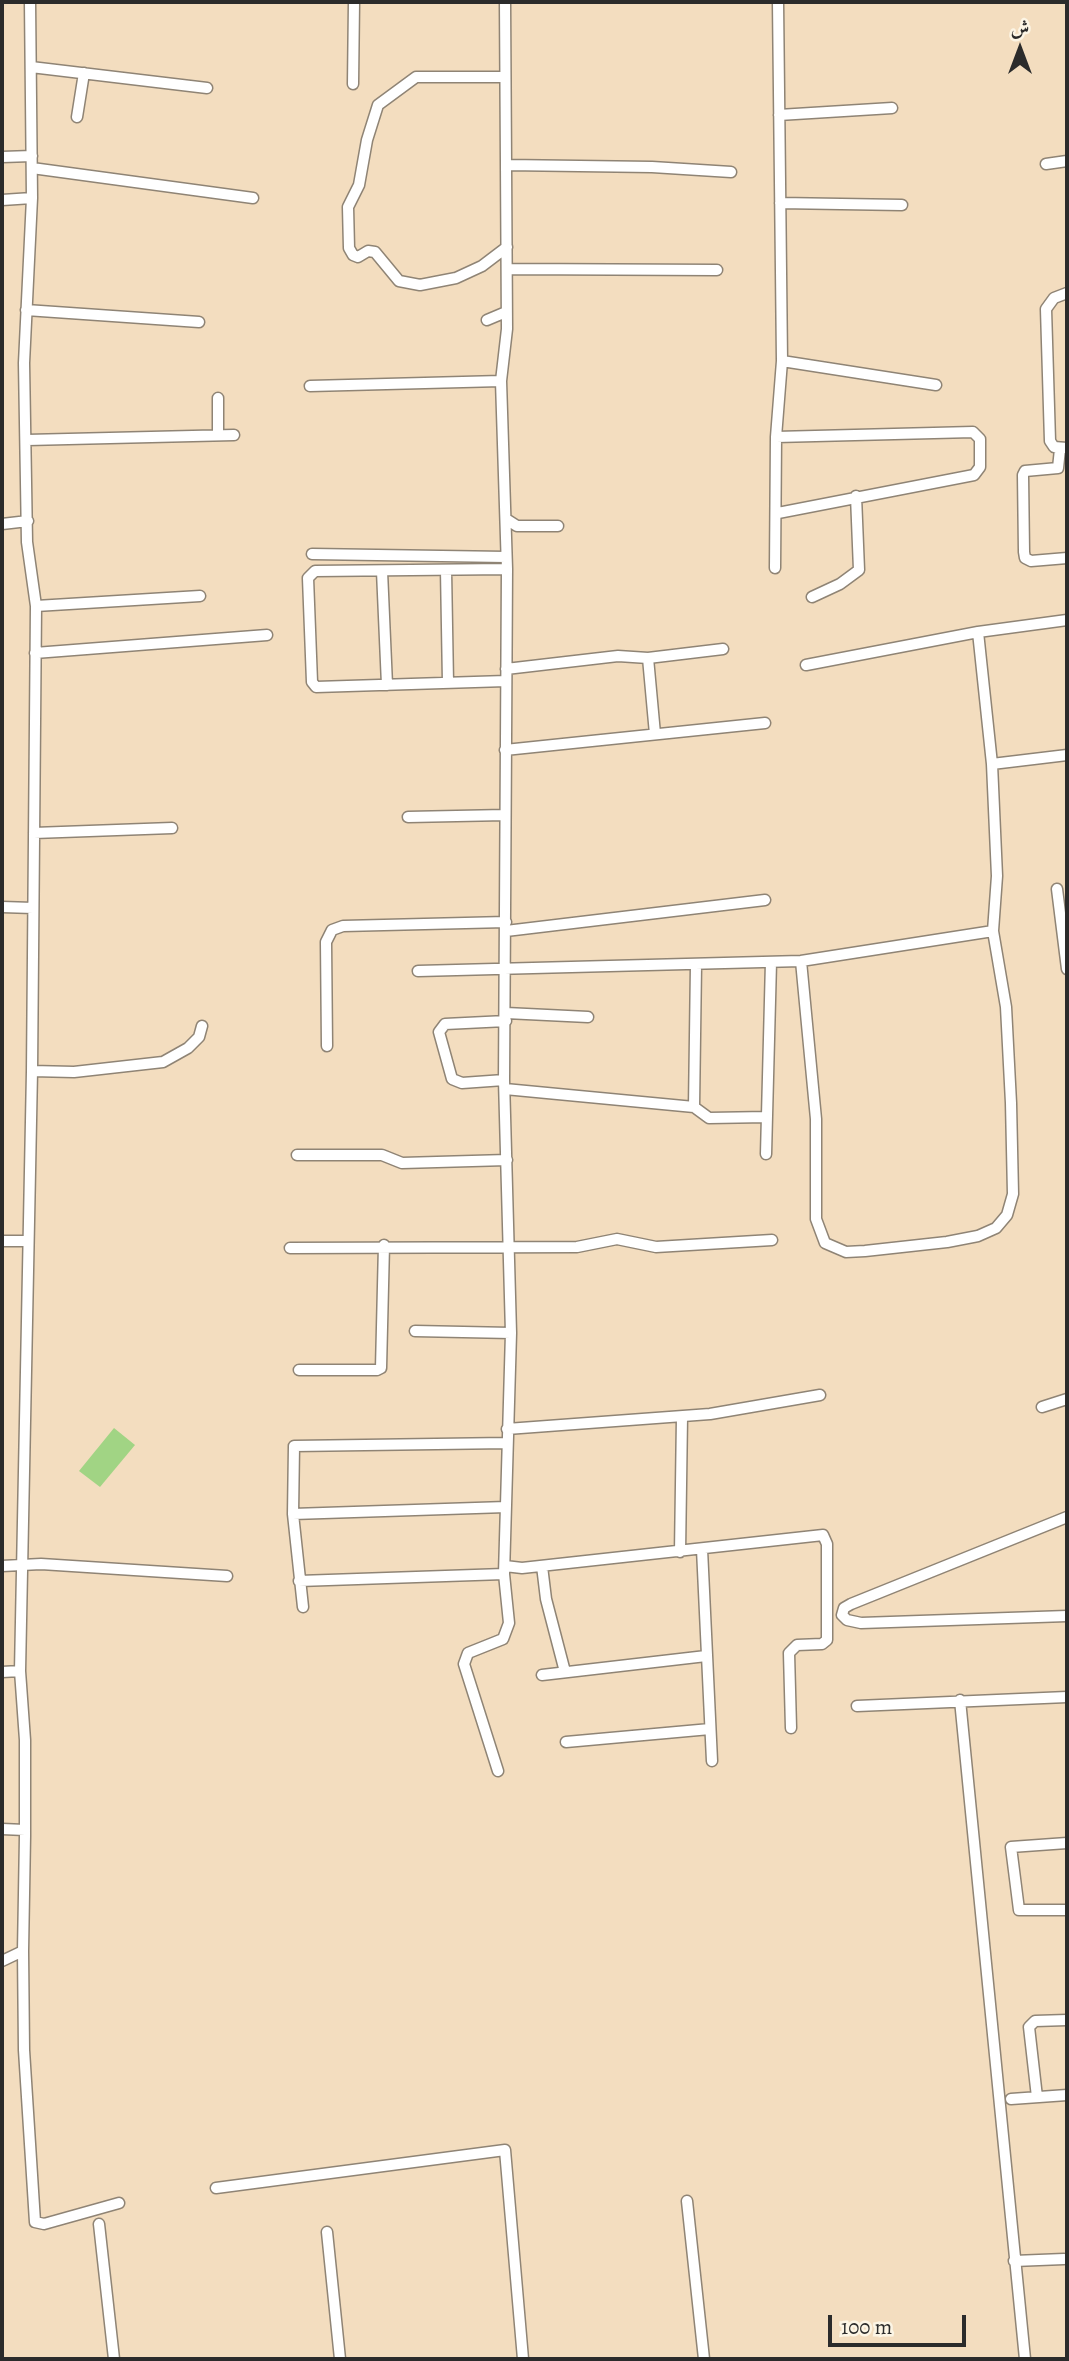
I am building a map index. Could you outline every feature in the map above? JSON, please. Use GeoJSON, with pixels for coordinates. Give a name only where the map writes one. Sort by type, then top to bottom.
{"type":"FeatureCollection","features":[{"type":"Feature","properties":{"kind":"street"},"geometry":{"type":"LineString","coordinates":[[30,2],[32,198],[26,310],[27,440],[28,521],[36,606],[32,1071],[20,1671],[25,1740],[22,1998],[35,2222],[44,2224],[119,2203]]}},
{"type":"Feature","properties":{"kind":"street"},"geometry":{"type":"LineString","coordinates":[[353,84],[354,2]]}},
{"type":"Feature","properties":{"kind":"street"},"geometry":{"type":"LineString","coordinates":[[498,1771],[464,1664],[468,1653],[499,1641],[509,1623],[504,1570],[512,1334],[504,1085],[507,569],[501,381],[507,269],[505,2]]}},
{"type":"Feature","properties":{"kind":"street"},"geometry":{"type":"LineString","coordinates":[[775,568],[778,513],[776,437],[782,361],[778,2]]}},
{"type":"Feature","properties":{"kind":"street"},"geometry":{"type":"LineString","coordinates":[[31,67],[207,88]]}},
{"type":"Feature","properties":{"kind":"street"},"geometry":{"type":"LineString","coordinates":[[77,117],[84,73]]}},
{"type":"Feature","properties":{"kind":"street"},"geometry":{"type":"LineString","coordinates":[[504,77],[416,77],[378,105],[367,140],[359,185],[348,207],[349,248],[353,255],[358,257],[368,251],[375,252],[399,281],[420,285],[456,278],[482,266],[507,247]]}},
{"type":"Feature","properties":{"kind":"street"},"geometry":{"type":"LineString","coordinates":[[779,115],[892,108]]}},
{"type":"Feature","properties":{"kind":"street"},"geometry":{"type":"LineString","coordinates":[[2,157],[253,198]]}},
{"type":"Feature","properties":{"kind":"street"},"geometry":{"type":"LineString","coordinates":[[1046,164],[1067,161]]}},
{"type":"Feature","properties":{"kind":"street"},"geometry":{"type":"LineString","coordinates":[[507,165],[626,166],[731,172]]}},
{"type":"Feature","properties":{"kind":"street"},"geometry":{"type":"LineString","coordinates":[[2,200],[32,198]]}},
{"type":"Feature","properties":{"kind":"street"},"geometry":{"type":"LineString","coordinates":[[780,203],[902,205]]}},
{"type":"Feature","properties":{"kind":"street"},"geometry":{"type":"LineString","coordinates":[[507,269],[717,270]]}},
{"type":"Feature","properties":{"kind":"street"},"geometry":{"type":"LineString","coordinates":[[1067,293],[1054,298],[1046,309],[1049,441],[1064,449],[1058,468],[1025,471],[1023,475],[1025,558],[1031,561],[1067,558]]}},
{"type":"Feature","properties":{"kind":"street"},"geometry":{"type":"LineString","coordinates":[[26,310],[199,322]]}},
{"type":"Feature","properties":{"kind":"street"},"geometry":{"type":"LineString","coordinates":[[487,320],[506,312]]}},
{"type":"Feature","properties":{"kind":"street"},"geometry":{"type":"LineString","coordinates":[[782,361],[936,384]]}},
{"type":"Feature","properties":{"kind":"street"},"geometry":{"type":"LineString","coordinates":[[310,386],[501,381]]}},
{"type":"Feature","properties":{"kind":"street"},"geometry":{"type":"LineString","coordinates":[[218,398],[218,435]]}},
{"type":"Feature","properties":{"kind":"street"},"geometry":{"type":"LineString","coordinates":[[776,437],[970,432],[979,435],[980,467],[978,473],[778,513]]}},
{"type":"Feature","properties":{"kind":"street"},"geometry":{"type":"LineString","coordinates":[[27,440],[234,435]]}},
{"type":"Feature","properties":{"kind":"street"},"geometry":{"type":"LineString","coordinates":[[813,597],[840,584],[859,570],[856,496]]}},
{"type":"Feature","properties":{"kind":"street"},"geometry":{"type":"LineString","coordinates":[[506,519],[517,526],[558,526]]}},
{"type":"Feature","properties":{"kind":"street"},"geometry":{"type":"LineString","coordinates":[[2,524],[28,521]]}},
{"type":"Feature","properties":{"kind":"street"},"geometry":{"type":"LineString","coordinates":[[312,554],[359,557],[506,557]]}},
{"type":"Feature","properties":{"kind":"street"},"geometry":{"type":"LineString","coordinates":[[506,681],[319,688],[312,682],[309,576],[315,572],[507,569]]}},
{"type":"Feature","properties":{"kind":"street"},"geometry":{"type":"LineString","coordinates":[[446,570],[448,683]]}},
{"type":"Feature","properties":{"kind":"street"},"geometry":{"type":"LineString","coordinates":[[382,571],[387,685]]}},
{"type":"Feature","properties":{"kind":"street"},"geometry":{"type":"LineString","coordinates":[[36,606],[200,596]]}},
{"type":"Feature","properties":{"kind":"street"},"geometry":{"type":"LineString","coordinates":[[806,665],[978,632],[1067,620]]}},
{"type":"Feature","properties":{"kind":"street"},"geometry":{"type":"LineString","coordinates":[[801,961],[816,1119],[816,1219],[825,1242],[846,1252],[947,1242],[978,1236],[996,1228],[1007,1215],[1013,1194],[1006,1007],[993,931],[997,876],[992,764],[978,632]]}},
{"type":"Feature","properties":{"kind":"street"},"geometry":{"type":"LineString","coordinates":[[35,653],[267,635]]}},
{"type":"Feature","properties":{"kind":"street"},"geometry":{"type":"LineString","coordinates":[[506,668],[618,656],[648,659],[723,649]]}},
{"type":"Feature","properties":{"kind":"street"},"geometry":{"type":"LineString","coordinates":[[648,659],[654,734]]}},
{"type":"Feature","properties":{"kind":"street"},"geometry":{"type":"LineString","coordinates":[[505,750],[765,723]]}},
{"type":"Feature","properties":{"kind":"street"},"geometry":{"type":"LineString","coordinates":[[992,764],[1067,755]]}},
{"type":"Feature","properties":{"kind":"street"},"geometry":{"type":"LineString","coordinates":[[408,817],[505,815]]}},
{"type":"Feature","properties":{"kind":"street"},"geometry":{"type":"LineString","coordinates":[[34,834],[172,828]]}},
{"type":"Feature","properties":{"kind":"street"},"geometry":{"type":"LineString","coordinates":[[1057,889],[1067,969]]}},
{"type":"Feature","properties":{"kind":"street"},"geometry":{"type":"LineString","coordinates":[[327,1046],[326,942],[332,930],[344,926],[506,927],[765,900]]}},
{"type":"Feature","properties":{"kind":"street"},"geometry":{"type":"LineString","coordinates":[[2,907],[33,908]]}},
{"type":"Feature","properties":{"kind":"street"},"geometry":{"type":"LineString","coordinates":[[418,971],[801,961],[993,931]]}},
{"type":"Feature","properties":{"kind":"street"},"geometry":{"type":"LineString","coordinates":[[766,1154],[771,962]]}},
{"type":"Feature","properties":{"kind":"street"},"geometry":{"type":"LineString","coordinates":[[694,1107],[696,965]]}},
{"type":"Feature","properties":{"kind":"street"},"geometry":{"type":"LineString","coordinates":[[588,1017],[506,1017],[445,1024],[439,1032],[452,1079],[462,1083],[504,1085],[694,1107],[709,1118],[767,1117]]}},
{"type":"Feature","properties":{"kind":"street"},"geometry":{"type":"LineString","coordinates":[[32,1071],[74,1072],[163,1062],[188,1048],[198,1037],[202,1026]]}},
{"type":"Feature","properties":{"kind":"street"},"geometry":{"type":"LineString","coordinates":[[297,1155],[382,1155],[402,1163],[507,1160]]}},
{"type":"Feature","properties":{"kind":"street"},"geometry":{"type":"LineString","coordinates":[[290,1248],[384,1245],[577,1247],[617,1240],[656,1247],[772,1240]]}},
{"type":"Feature","properties":{"kind":"street"},"geometry":{"type":"LineString","coordinates":[[2,1241],[28,1241]]}},
{"type":"Feature","properties":{"kind":"street"},"geometry":{"type":"LineString","coordinates":[[299,1370],[381,1368],[384,1245]]}},
{"type":"Feature","properties":{"kind":"street"},"geometry":{"type":"LineString","coordinates":[[415,1331],[512,1334]]}},
{"type":"Feature","properties":{"kind":"street"},"geometry":{"type":"LineString","coordinates":[[508,1429],[682,1417],[735,1411],[820,1395]]}},
{"type":"Feature","properties":{"kind":"street"},"geometry":{"type":"LineString","coordinates":[[1042,1406],[1067,1399]]}},
{"type":"Feature","properties":{"kind":"street"},"geometry":{"type":"LineString","coordinates":[[680,1552],[682,1417]]}},
{"type":"Feature","properties":{"kind":"street"},"geometry":{"type":"LineString","coordinates":[[303,1607],[293,1514],[292,1451],[298,1444],[507,1443]]}},
{"type":"Feature","properties":{"kind":"street"},"geometry":{"type":"LineString","coordinates":[[293,1514],[506,1507]]}},
{"type":"Feature","properties":{"kind":"street"},"geometry":{"type":"LineString","coordinates":[[1067,1517],[851,1604],[844,1608],[842,1615],[847,1620],[861,1623],[1067,1616]]}},
{"type":"Feature","properties":{"kind":"street"},"geometry":{"type":"LineString","coordinates":[[299,1581],[504,1570],[680,1552],[815,1534],[825,1538],[827,1640],[822,1644],[797,1645],[789,1653],[791,1728]]}},
{"type":"Feature","properties":{"kind":"street"},"geometry":{"type":"LineString","coordinates":[[702,1549],[712,1761]]}},
{"type":"Feature","properties":{"kind":"street"},"geometry":{"type":"LineString","coordinates":[[2,1566],[227,1576]]}},
{"type":"Feature","properties":{"kind":"street"},"geometry":{"type":"LineString","coordinates":[[542,1566],[545,1599],[564,1668]]}},
{"type":"Feature","properties":{"kind":"street"},"geometry":{"type":"LineString","coordinates":[[542,1675],[706,1656]]}},
{"type":"Feature","properties":{"kind":"street"},"geometry":{"type":"LineString","coordinates":[[2,1672],[20,1671]]}},
{"type":"Feature","properties":{"kind":"street"},"geometry":{"type":"LineString","coordinates":[[857,1706],[1067,1697]]}},
{"type":"Feature","properties":{"kind":"street"},"geometry":{"type":"LineString","coordinates":[[960,1700],[1011,2194],[1014,2261],[1025,2359]]}},
{"type":"Feature","properties":{"kind":"street"},"geometry":{"type":"LineString","coordinates":[[566,1742],[710,1729]]}},
{"type":"Feature","properties":{"kind":"street"},"geometry":{"type":"LineString","coordinates":[[2,1829],[25,1830]]}},
{"type":"Feature","properties":{"kind":"street"},"geometry":{"type":"LineString","coordinates":[[1067,1843],[1012,1847],[1019,1910],[1067,1910]]}},
{"type":"Feature","properties":{"kind":"street"},"geometry":{"type":"LineString","coordinates":[[2,1961],[23,1951]]}},
{"type":"Feature","properties":{"kind":"street"},"geometry":{"type":"LineString","coordinates":[[1037,2097],[1029,2027],[1035,2021],[1067,2020]]}},
{"type":"Feature","properties":{"kind":"street"},"geometry":{"type":"LineString","coordinates":[[1011,2098],[1067,2095]]}},
{"type":"Feature","properties":{"kind":"street"},"geometry":{"type":"LineString","coordinates":[[216,2188],[505,2150],[523,2359]]}},
{"type":"Feature","properties":{"kind":"street"},"geometry":{"type":"LineString","coordinates":[[687,2201],[704,2359]]}},
{"type":"Feature","properties":{"kind":"street"},"geometry":{"type":"LineString","coordinates":[[99,2224],[114,2359]]}},
{"type":"Feature","properties":{"kind":"street"},"geometry":{"type":"LineString","coordinates":[[327,2232],[340,2359]]}},
{"type":"Feature","properties":{"kind":"street"},"geometry":{"type":"LineString","coordinates":[[1014,2261],[1064,2259]]}},
{"type":"Feature","properties":{"kind":"green space"},"geometry":{"type":"Polygon","coordinates":[[[114,1428],[135,1445],[100,1487],[79,1471],[114,1428]]]}}]}
